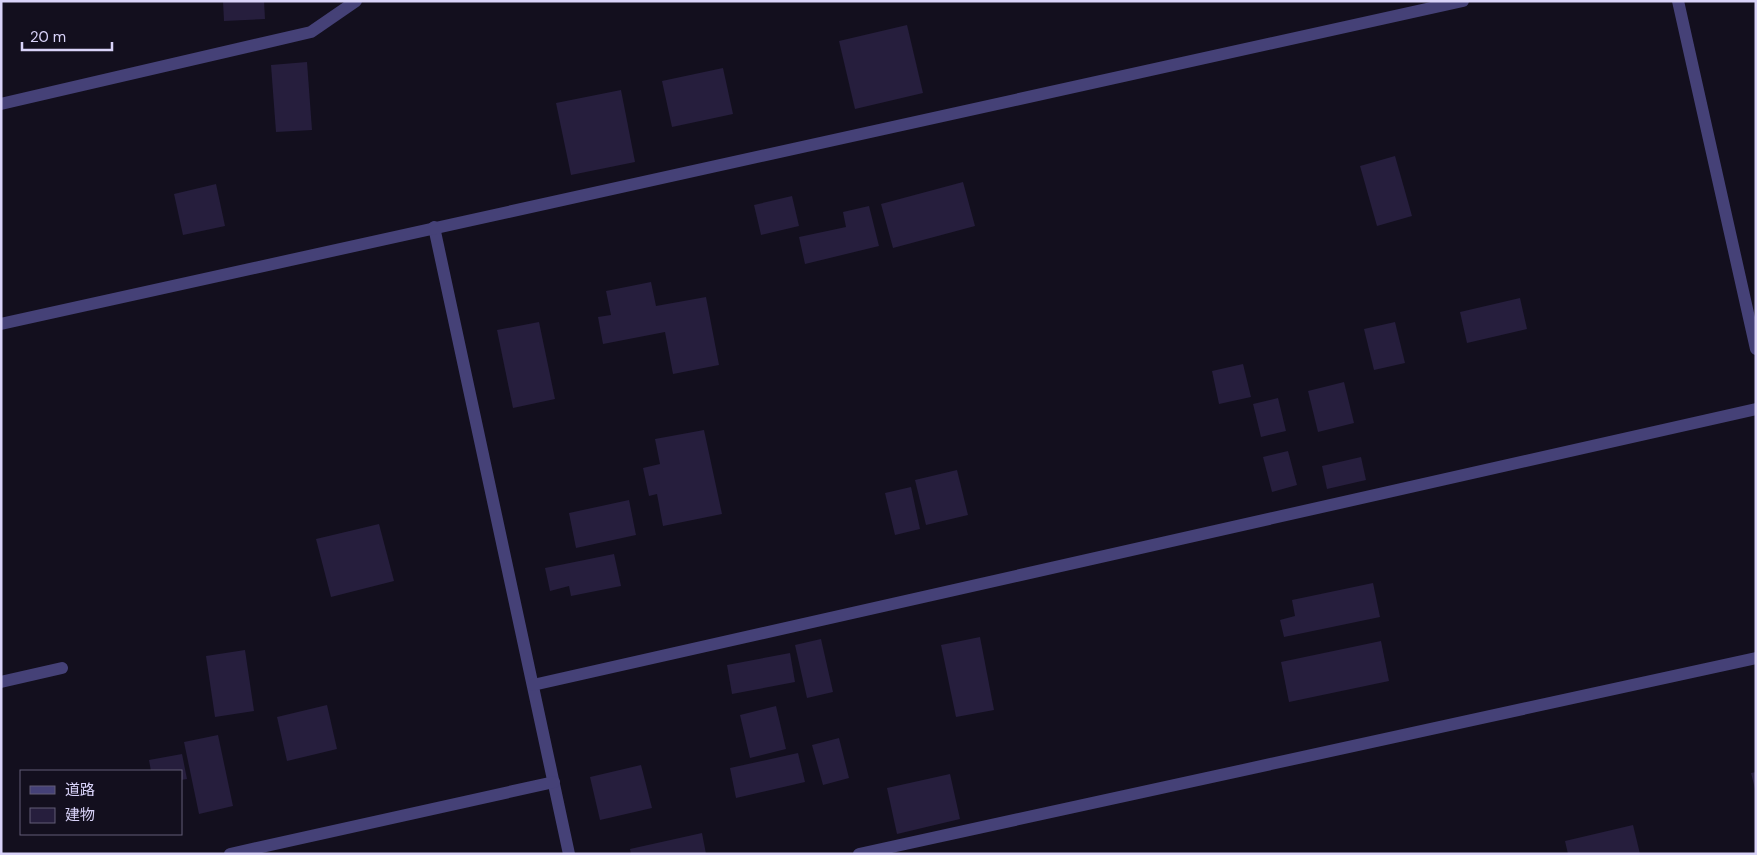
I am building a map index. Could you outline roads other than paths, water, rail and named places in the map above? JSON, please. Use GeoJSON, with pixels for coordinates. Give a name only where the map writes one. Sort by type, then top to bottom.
{"type":"FeatureCollection","features":[{"type":"Feature","properties":{"kind":"street"},"geometry":{"type":"LineString","coordinates":[[1,104],[311,32],[356,1]]}},
{"type":"Feature","properties":{"kind":"street"},"geometry":{"type":"LineString","coordinates":[[1,324],[1463,1]]}},
{"type":"Feature","properties":{"kind":"street"},"geometry":{"type":"LineString","coordinates":[[1678,1],[1756,350]]}},
{"type":"Feature","properties":{"kind":"street"},"geometry":{"type":"LineString","coordinates":[[434,227],[570,854]]}},
{"type":"Feature","properties":{"kind":"street"},"geometry":{"type":"LineString","coordinates":[[533,685],[1756,409]]}},
{"type":"Feature","properties":{"kind":"street"},"geometry":{"type":"LineString","coordinates":[[859,854],[1756,658]]}},
{"type":"Feature","properties":{"kind":"street"},"geometry":{"type":"LineString","coordinates":[[1,682],[62,668]]}},
{"type":"Feature","properties":{"kind":"street"},"geometry":{"type":"LineString","coordinates":[[230,854],[554,782]]}}]}
